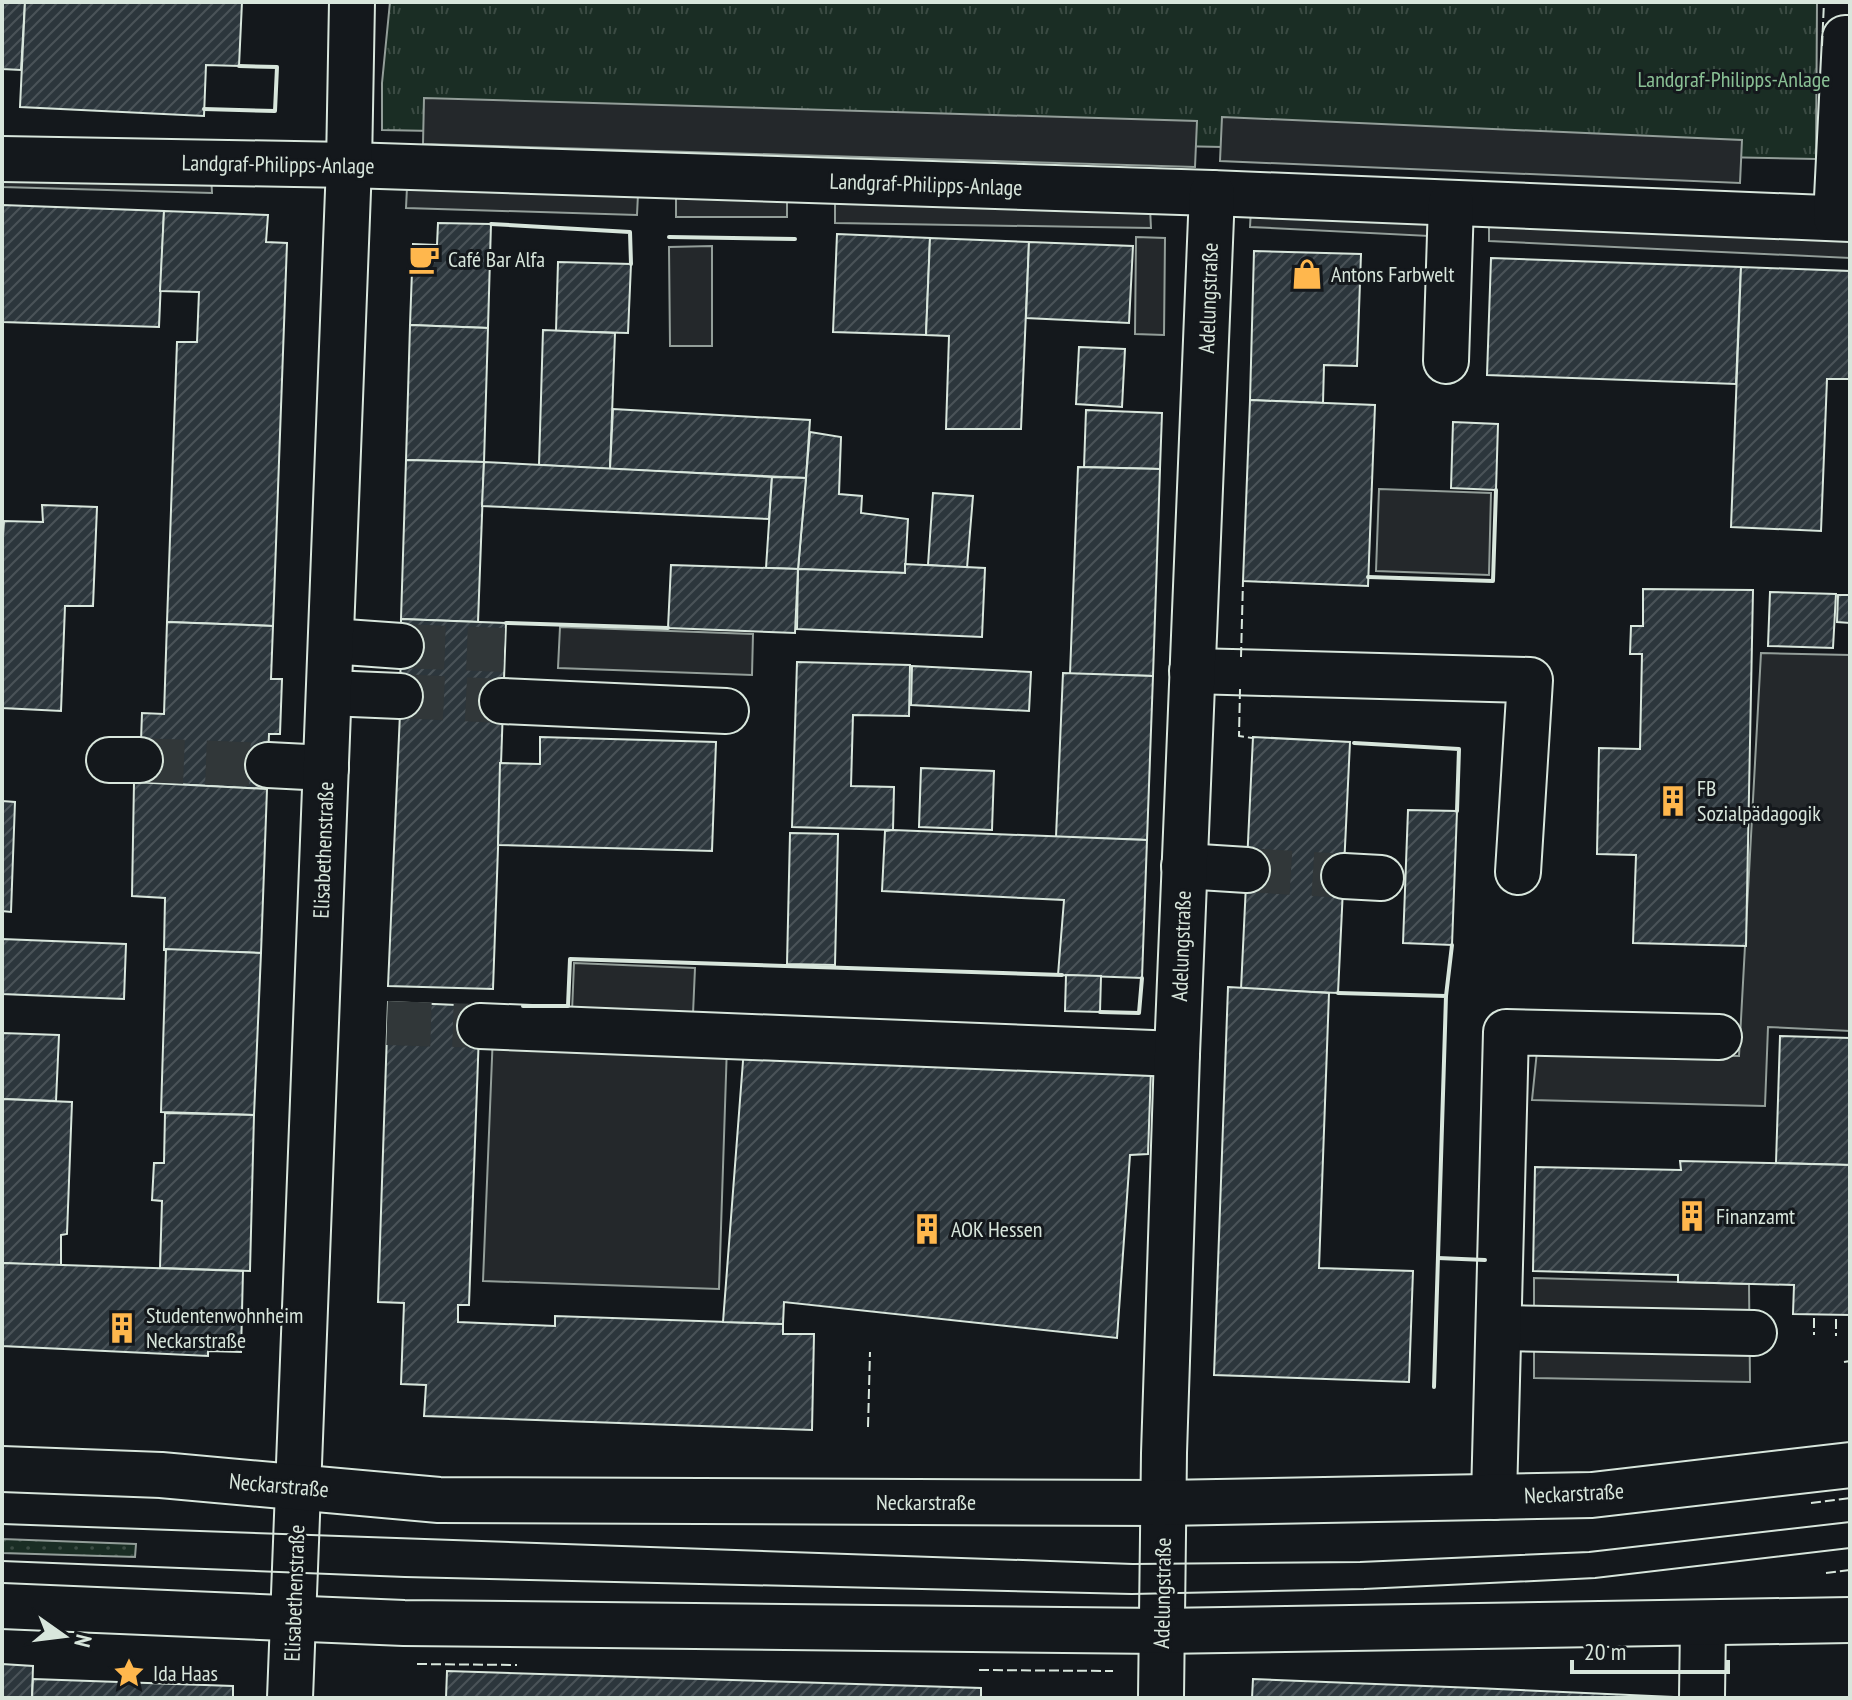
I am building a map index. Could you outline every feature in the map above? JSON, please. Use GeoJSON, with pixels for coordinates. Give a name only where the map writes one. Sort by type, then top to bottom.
{"type":"FeatureCollection","features":[{"type":"Feature","properties":{"kind":"street","name":"Elisabethenstraße"},"geometry":{"type":"LineString","coordinates":[[290,1698],[349,165],[352,2]]}},
{"type":"Feature","properties":{"kind":"street"},"geometry":{"type":"LineString","coordinates":[[1843,219],[1845,38],[1850,38]]}},
{"type":"Feature","properties":{"kind":"street","name":"Landgraf-Philipps-Anlage"},"geometry":{"type":"LineString","coordinates":[[2,159],[349,165],[1212,193],[1843,219]]}},
{"type":"Feature","properties":{"kind":"street","name":"Adelungstraße"},"geometry":{"type":"LineString","coordinates":[[1161,1698],[1163,1503],[1177,1054],[1212,193]]}},
{"type":"Feature","properties":{"kind":"street"},"geometry":{"type":"LineString","coordinates":[[1446,361],[1451,203]]}},
{"type":"Feature","properties":{"kind":"street"},"geometry":{"type":"LineString","coordinates":[[331,641],[401,646]]}},
{"type":"Feature","properties":{"kind":"street"},"geometry":{"type":"LineString","coordinates":[[1192,671],[1530,680],[1518,872]]}},
{"type":"Feature","properties":{"kind":"street"},"geometry":{"type":"LineString","coordinates":[[329,693],[400,696]]}},
{"type":"Feature","properties":{"kind":"street"},"geometry":{"type":"LineString","coordinates":[[502,701],[726,711]]}},
{"type":"Feature","properties":{"kind":"street"},"geometry":{"type":"LineString","coordinates":[[268,765],[326,768]]}},
{"type":"Feature","properties":{"kind":"street"},"geometry":{"type":"LineString","coordinates":[[1184,866],[1247,870]]}},
{"type":"Feature","properties":{"kind":"street"},"geometry":{"type":"LineString","coordinates":[[480,1026],[1177,1054]]}},
{"type":"Feature","properties":{"kind":"street"},"geometry":{"type":"LineString","coordinates":[[1494,1497],[1506,1032],[1719,1037]]}},
{"type":"Feature","properties":{"kind":"street"},"geometry":{"type":"LineString","coordinates":[[1500,1328],[1754,1333]]}},
{"type":"Feature","properties":{"kind":"street","name":"Neckarstraße"},"geometry":{"type":"LineString","coordinates":[[2,1469],[161,1475],[439,1500],[1163,1503],[1592,1495],[1850,1465]]}},
{"type":"Feature","properties":{"kind":"street"},"geometry":{"type":"LineString","coordinates":[[2,1606],[404,1623],[1161,1631],[1850,1620]]}},
{"type":"Feature","properties":{"kind":"street"},"geometry":{"type":"LineString","coordinates":[[1702,1697],[1703,1624]]}},
{"type":"Feature","properties":{"kind":"green space","name":"Landgraf-Philipps-Anlage"},"geometry":{"type":"Polygon","coordinates":[[[390,2],[1817,2],[1816,159],[382,130],[382,83],[390,2]]]}},
{"type":"Feature","properties":{"kind":"green space"},"geometry":{"type":"Polygon","coordinates":[[[2,1539],[136,1544],[135,1557],[2,1553],[2,1539]]]}},
{"type":"Feature","properties":{"kind":"shaded area"},"geometry":{"type":"Polygon","coordinates":[[[424,98],[1197,121],[1195,167],[423,144],[424,98]]]}},
{"type":"Feature","properties":{"kind":"shaded area"},"geometry":{"type":"Polygon","coordinates":[[[1222,117],[1742,140],[1740,183],[1220,161],[1222,117]]]}},
{"type":"Feature","properties":{"kind":"shaded area"},"geometry":{"type":"Polygon","coordinates":[[[2,168],[211,174],[212,193],[2,187],[2,168]]]}},
{"type":"Feature","properties":{"kind":"shaded area"},"geometry":{"type":"Polygon","coordinates":[[[407,187],[638,194],[637,215],[406,208],[407,187]]]}},
{"type":"Feature","properties":{"kind":"shaded area"},"geometry":{"type":"Polygon","coordinates":[[[787,195],[787,217],[676,217],[676,196],[787,195]]]}},
{"type":"Feature","properties":{"kind":"shaded area"},"geometry":{"type":"Polygon","coordinates":[[[835,203],[1150,208],[1151,228],[835,223],[835,203]]]}},
{"type":"Feature","properties":{"kind":"shaded area"},"geometry":{"type":"Polygon","coordinates":[[[1251,209],[1430,218],[1429,236],[1250,227],[1251,209]]]}},
{"type":"Feature","properties":{"kind":"shaded area"},"geometry":{"type":"Polygon","coordinates":[[[1489,220],[1850,237],[1850,258],[1489,241],[1489,220]]]}},
{"type":"Feature","properties":{"kind":"shaded area"},"geometry":{"type":"Polygon","coordinates":[[[1136,237],[1165,238],[1164,335],[1135,334],[1136,237]]]}},
{"type":"Feature","properties":{"kind":"shaded area"},"geometry":{"type":"Polygon","coordinates":[[[712,246],[712,346],[670,346],[669,247],[712,246]]]}},
{"type":"Feature","properties":{"kind":"shaded area"},"geometry":{"type":"Polygon","coordinates":[[[1379,489],[1491,493],[1489,575],[1376,571],[1379,489]]]}},
{"type":"Feature","properties":{"kind":"shaded area"},"geometry":{"type":"Polygon","coordinates":[[[560,627],[753,634],[752,675],[558,668],[560,627]]]}},
{"type":"Feature","properties":{"kind":"shaded area"},"geometry":{"type":"Polygon","coordinates":[[[1761,653],[1850,655],[1850,1031],[1768,1027],[1765,1106],[1532,1100],[1537,1051],[1739,1056],[1761,653]]]}},
{"type":"Feature","properties":{"kind":"shaded area"},"geometry":{"type":"Polygon","coordinates":[[[574,963],[695,968],[693,1014],[728,1015],[719,1289],[483,1281],[494,1009],[572,1012],[574,963]]]}},
{"type":"Feature","properties":{"kind":"shaded area"},"geometry":{"type":"Polygon","coordinates":[[[1534,1278],[1749,1284],[1750,1382],[1534,1378],[1534,1278]]]}},
{"type":"Feature","properties":{"kind":"building"},"geometry":{"type":"Polygon","coordinates":[[[2,2],[25,2],[21,70],[2,69],[2,2]]]}},
{"type":"Feature","properties":{"kind":"building"},"geometry":{"type":"Polygon","coordinates":[[[25,2],[242,2],[239,66],[206,65],[204,116],[20,107],[25,2]]]}},
{"type":"Feature","properties":{"kind":"building"},"geometry":{"type":"Polygon","coordinates":[[[2,205],[164,211],[159,327],[2,322],[2,205]]]}},
{"type":"Feature","properties":{"kind":"building"},"geometry":{"type":"Polygon","coordinates":[[[164,211],[268,215],[266,242],[287,243],[273,626],[167,622],[177,342],[197,342],[199,292],[160,291],[164,211]]]}},
{"type":"Feature","properties":{"kind":"building"},"geometry":{"type":"Polygon","coordinates":[[[438,223],[491,224],[488,328],[410,325],[413,244],[437,245],[438,223]]]}},
{"type":"Feature","properties":{"kind":"building"},"geometry":{"type":"Polygon","coordinates":[[[837,234],[930,238],[926,335],[833,332],[837,234]]]}},
{"type":"Feature","properties":{"kind":"building"},"geometry":{"type":"Polygon","coordinates":[[[930,238],[1029,242],[1021,429],[946,429],[949,336],[926,335],[930,238]]]}},
{"type":"Feature","properties":{"kind":"building"},"geometry":{"type":"Polygon","coordinates":[[[1029,242],[1133,246],[1129,323],[1026,318],[1029,242]]]}},
{"type":"Feature","properties":{"kind":"building"},"geometry":{"type":"Polygon","coordinates":[[[1254,251],[1361,254],[1357,366],[1324,365],[1323,403],[1250,400],[1254,251]]]}},
{"type":"Feature","properties":{"kind":"building"},"geometry":{"type":"Polygon","coordinates":[[[1491,258],[1741,267],[1736,384],[1487,375],[1491,258]]]}},
{"type":"Feature","properties":{"kind":"building"},"geometry":{"type":"Polygon","coordinates":[[[558,262],[631,264],[628,333],[556,331],[558,262]]]}},
{"type":"Feature","properties":{"kind":"building"},"geometry":{"type":"Polygon","coordinates":[[[1741,267],[1850,271],[1850,379],[1827,379],[1821,531],[1731,527],[1741,267]]]}},
{"type":"Feature","properties":{"kind":"building"},"geometry":{"type":"Polygon","coordinates":[[[410,325],[488,328],[484,462],[406,460],[410,325]]]}},
{"type":"Feature","properties":{"kind":"building"},"geometry":{"type":"Polygon","coordinates":[[[543,330],[615,333],[610,469],[539,465],[543,330]]]}},
{"type":"Feature","properties":{"kind":"building"},"geometry":{"type":"Polygon","coordinates":[[[1079,347],[1125,349],[1122,407],[1076,404],[1079,347]]]}},
{"type":"Feature","properties":{"kind":"building"},"geometry":{"type":"Polygon","coordinates":[[[1250,400],[1375,405],[1368,586],[1243,581],[1250,400]]]}},
{"type":"Feature","properties":{"kind":"building"},"geometry":{"type":"Polygon","coordinates":[[[613,409],[810,420],[806,478],[610,469],[613,409]]]}},
{"type":"Feature","properties":{"kind":"building"},"geometry":{"type":"Polygon","coordinates":[[[1086,410],[1162,413],[1160,469],[1084,467],[1086,410]]]}},
{"type":"Feature","properties":{"kind":"building"},"geometry":{"type":"Polygon","coordinates":[[[1453,422],[1498,424],[1496,490],[1451,488],[1453,422]]]}},
{"type":"Feature","properties":{"kind":"building"},"geometry":{"type":"Polygon","coordinates":[[[810,432],[841,437],[839,494],[862,496],[861,513],[908,519],[905,573],[798,569],[810,432]]]}},
{"type":"Feature","properties":{"kind":"building"},"geometry":{"type":"Polygon","coordinates":[[[406,460],[484,462],[478,622],[401,619],[406,460]]]}},
{"type":"Feature","properties":{"kind":"building"},"geometry":{"type":"Polygon","coordinates":[[[484,462],[772,477],[769,519],[482,506],[484,462]]]}},
{"type":"Feature","properties":{"kind":"building"},"geometry":{"type":"Polygon","coordinates":[[[1078,467],[1160,469],[1153,676],[1070,674],[1078,467]]]}},
{"type":"Feature","properties":{"kind":"building"},"geometry":{"type":"Polygon","coordinates":[[[772,477],[806,478],[798,569],[766,568],[772,477]]]}},
{"type":"Feature","properties":{"kind":"building"},"geometry":{"type":"Polygon","coordinates":[[[933,493],[973,496],[967,568],[928,565],[933,493]]]}},
{"type":"Feature","properties":{"kind":"building"},"geometry":{"type":"Polygon","coordinates":[[[42,505],[97,507],[93,606],[65,606],[61,711],[2,708],[4,521],[43,522],[42,505]]]}},
{"type":"Feature","properties":{"kind":"building"},"geometry":{"type":"Polygon","coordinates":[[[905,564],[985,568],[982,637],[797,629],[798,569],[905,573],[905,564]]]}},
{"type":"Feature","properties":{"kind":"building"},"geometry":{"type":"Polygon","coordinates":[[[671,565],[798,569],[795,633],[668,628],[671,565]]]}},
{"type":"Feature","properties":{"kind":"building","name":"FB Sozialpädagogik"},"geometry":{"type":"Polygon","coordinates":[[[1643,589],[1753,590],[1746,946],[1633,943],[1636,855],[1597,854],[1599,748],[1640,749],[1642,654],[1630,654],[1631,626],[1643,626],[1643,589]]]}},
{"type":"Feature","properties":{"kind":"building"},"geometry":{"type":"Polygon","coordinates":[[[1770,592],[1836,594],[1833,648],[1768,646],[1770,592]]]}},
{"type":"Feature","properties":{"kind":"building"},"geometry":{"type":"Polygon","coordinates":[[[1838,595],[1850,595],[1850,623],[1837,622],[1838,595]]]}},
{"type":"Feature","properties":{"kind":"building"},"geometry":{"type":"Polygon","coordinates":[[[401,619],[506,623],[493,989],[388,986],[401,619]]]}},
{"type":"Feature","properties":{"kind":"building"},"geometry":{"type":"Polygon","coordinates":[[[167,622],[273,626],[271,679],[282,679],[280,734],[269,734],[267,789],[134,782],[140,768],[142,713],[164,714],[167,622]]]}},
{"type":"Feature","properties":{"kind":"building"},"geometry":{"type":"Polygon","coordinates":[[[797,662],[910,665],[909,716],[853,715],[851,786],[894,787],[893,830],[792,827],[797,662]]]}},
{"type":"Feature","properties":{"kind":"building"},"geometry":{"type":"Polygon","coordinates":[[[912,666],[1031,672],[1029,711],[911,705],[912,666]]]}},
{"type":"Feature","properties":{"kind":"building"},"geometry":{"type":"Polygon","coordinates":[[[1063,673],[1153,676],[1147,840],[1056,837],[1063,673]]]}},
{"type":"Feature","properties":{"kind":"building"},"geometry":{"type":"Polygon","coordinates":[[[540,737],[716,742],[712,851],[498,845],[500,763],[540,764],[540,737]]]}},
{"type":"Feature","properties":{"kind":"building"},"geometry":{"type":"Polygon","coordinates":[[[1253,737],[1350,742],[1338,993],[1241,989],[1253,737]]]}},
{"type":"Feature","properties":{"kind":"building"},"geometry":{"type":"Polygon","coordinates":[[[921,768],[994,771],[992,830],[919,827],[921,768]]]}},
{"type":"Feature","properties":{"kind":"building"},"geometry":{"type":"Polygon","coordinates":[[[134,782],[267,789],[261,953],[164,950],[165,898],[132,896],[134,782]]]}},
{"type":"Feature","properties":{"kind":"building"},"geometry":{"type":"Polygon","coordinates":[[[2,801],[15,802],[11,912],[2,911],[2,801]]]}},
{"type":"Feature","properties":{"kind":"building"},"geometry":{"type":"Polygon","coordinates":[[[1408,810],[1457,811],[1452,945],[1403,943],[1408,810]]]}},
{"type":"Feature","properties":{"kind":"building"},"geometry":{"type":"Polygon","coordinates":[[[885,831],[1147,840],[1142,978],[1058,975],[1064,900],[882,891],[885,831]]]}},
{"type":"Feature","properties":{"kind":"building"},"geometry":{"type":"Polygon","coordinates":[[[790,833],[838,834],[835,965],[787,964],[790,833]]]}},
{"type":"Feature","properties":{"kind":"building"},"geometry":{"type":"Polygon","coordinates":[[[2,939],[126,944],[124,999],[2,994],[2,939]]]}},
{"type":"Feature","properties":{"kind":"building"},"geometry":{"type":"Polygon","coordinates":[[[166,949],[261,953],[254,1115],[161,1112],[166,949]]]}},
{"type":"Feature","properties":{"kind":"building"},"geometry":{"type":"Polygon","coordinates":[[[1066,975],[1101,976],[1100,1012],[1065,1011],[1066,975]]]}},
{"type":"Feature","properties":{"kind":"building"},"geometry":{"type":"Polygon","coordinates":[[[1228,987],[1329,993],[1319,1268],[1413,1271],[1409,1382],[1214,1375],[1228,987]]]}},
{"type":"Feature","properties":{"kind":"building"},"geometry":{"type":"Polygon","coordinates":[[[388,1002],[480,1006],[469,1305],[458,1305],[458,1322],[555,1326],[555,1316],[783,1324],[783,1334],[814,1334],[812,1430],[424,1416],[426,1385],[401,1384],[404,1303],[378,1302],[388,1002]]]}},
{"type":"Feature","properties":{"kind":"building"},"geometry":{"type":"Polygon","coordinates":[[[2,1033],[59,1035],[56,1101],[2,1099],[2,1033]]]}},
{"type":"Feature","properties":{"kind":"building"},"geometry":{"type":"Polygon","coordinates":[[[1780,1036],[1850,1038],[1850,1165],[1776,1163],[1780,1036]]]}},
{"type":"Feature","properties":{"kind":"building","name":"AOK Hessen"},"geometry":{"type":"Polygon","coordinates":[[[744,1048],[1151,1069],[1148,1154],[1130,1155],[1117,1338],[784,1302],[783,1324],[723,1322],[744,1048]]]}},
{"type":"Feature","properties":{"kind":"building"},"geometry":{"type":"Polygon","coordinates":[[[2,1099],[72,1102],[67,1234],[61,1235],[61,1266],[2,1263],[2,1099]]]}},
{"type":"Feature","properties":{"kind":"building"},"geometry":{"type":"Polygon","coordinates":[[[165,1113],[254,1115],[250,1271],[160,1268],[162,1201],[152,1200],[154,1163],[164,1163],[165,1113]]]}},
{"type":"Feature","properties":{"kind":"building","name":"Finanzamt"},"geometry":{"type":"Polygon","coordinates":[[[1680,1161],[1850,1165],[1850,1315],[1793,1314],[1794,1285],[1678,1282],[1678,1275],[1533,1271],[1535,1167],[1681,1170],[1680,1161]]]}},
{"type":"Feature","properties":{"kind":"building","name":"Studentenwohnheim Neckarstraße"},"geometry":{"type":"Polygon","coordinates":[[[2,1263],[243,1271],[241,1352],[208,1351],[208,1356],[2,1346],[2,1263]]]}},
{"type":"Feature","properties":{"kind":"building"},"geometry":{"type":"Polygon","coordinates":[[[2,1664],[33,1666],[32,1698],[2,1698],[2,1664]]]}},
{"type":"Feature","properties":{"kind":"building"},"geometry":{"type":"Polygon","coordinates":[[[447,1671],[981,1688],[981,1698],[446,1698],[447,1671]]]}},
{"type":"Feature","properties":{"kind":"building"},"geometry":{"type":"Polygon","coordinates":[[[33,1679],[233,1686],[233,1698],[32,1698],[33,1679]]]}},
{"type":"Feature","properties":{"kind":"building"},"geometry":{"type":"Polygon","coordinates":[[[1253,1679],[1475,1688],[1674,1697],[1252,1698],[1253,1679]]]}},
{"type":"Feature","properties":{"kind":"tunnel"},"geometry":{"type":"LineString","coordinates":[[401,646],[504,650]]}},
{"type":"Feature","properties":{"kind":"tunnel"},"geometry":{"type":"LineString","coordinates":[[400,696],[502,701]]}},
{"type":"Feature","properties":{"kind":"tunnel"},"geometry":{"type":"LineString","coordinates":[[140,760],[268,765]]}},
{"type":"Feature","properties":{"kind":"tunnel"},"geometry":{"type":"LineString","coordinates":[[1247,870],[1344,876]]}},
{"type":"Feature","properties":{"kind":"tunnel"},"geometry":{"type":"LineString","coordinates":[[387,1023],[480,1026]]}},
{"type":"Feature","properties":{"kind":"tram line"},"geometry":{"type":"LineString","coordinates":[[2,1524],[1133,1564],[1360,1562],[1589,1552],[1850,1522]]}},
{"type":"Feature","properties":{"kind":"tram line"},"geometry":{"type":"LineString","coordinates":[[2,1561],[405,1577],[1132,1594],[1364,1589],[1595,1578],[1850,1548]]}},
{"type":"Feature","properties":{"kind":"fence"},"geometry":{"type":"LineString","coordinates":[[1822,46],[1824,2]]}},
{"type":"Feature","properties":{"kind":"fence"},"geometry":{"type":"LineString","coordinates":[[1241,657],[1243,581]]}},
{"type":"Feature","properties":{"kind":"fence"},"geometry":{"type":"LineString","coordinates":[[1240,689],[1239,736],[1252,738]]}},
{"type":"Feature","properties":{"kind":"fence"},"geometry":{"type":"LineString","coordinates":[[1814,1318],[1814,1335]]}},
{"type":"Feature","properties":{"kind":"fence"},"geometry":{"type":"LineString","coordinates":[[1836,1319],[1836,1336]]}},
{"type":"Feature","properties":{"kind":"fence"},"geometry":{"type":"LineString","coordinates":[[868,1427],[870,1352]]}},
{"type":"Feature","properties":{"kind":"fence"},"geometry":{"type":"LineString","coordinates":[[1844,1362],[1850,1361]]}},
{"type":"Feature","properties":{"kind":"fence"},"geometry":{"type":"LineString","coordinates":[[1811,1503],[1850,1498]]}},
{"type":"Feature","properties":{"kind":"fence"},"geometry":{"type":"LineString","coordinates":[[1826,1573],[1850,1570]]}},
{"type":"Feature","properties":{"kind":"fence"},"geometry":{"type":"LineString","coordinates":[[417,1664],[517,1665]]}},
{"type":"Feature","properties":{"kind":"fence"},"geometry":{"type":"LineString","coordinates":[[979,1670],[1113,1671]]}},
{"type":"Feature","properties":{"kind":"wall"},"geometry":{"type":"LineString","coordinates":[[204,109],[275,111],[277,67],[239,66]]}},
{"type":"Feature","properties":{"kind":"wall"},"geometry":{"type":"LineString","coordinates":[[491,224],[630,232],[631,264]]}},
{"type":"Feature","properties":{"kind":"wall"},"geometry":{"type":"LineString","coordinates":[[669,237],[795,239]]}},
{"type":"Feature","properties":{"kind":"wall"},"geometry":{"type":"LineString","coordinates":[[1368,577],[1493,581],[1496,490]]}},
{"type":"Feature","properties":{"kind":"wall"},"geometry":{"type":"LineString","coordinates":[[506,623],[668,628]]}},
{"type":"Feature","properties":{"kind":"wall"},"geometry":{"type":"LineString","coordinates":[[1354,743],[1459,749],[1457,811]]}},
{"type":"Feature","properties":{"kind":"wall"},"geometry":{"type":"LineString","coordinates":[[1446,996],[1452,945]]}},
{"type":"Feature","properties":{"kind":"wall"},"geometry":{"type":"LineString","coordinates":[[523,1006],[568,1006],[570,959],[1062,975]]}},
{"type":"Feature","properties":{"kind":"wall"},"geometry":{"type":"LineString","coordinates":[[1100,1012],[1139,1013],[1142,978]]}},
{"type":"Feature","properties":{"kind":"wall"},"geometry":{"type":"LineString","coordinates":[[1338,993],[1446,996],[1434,1387]]}},
{"type":"Feature","properties":{"kind":"wall"},"geometry":{"type":"LineString","coordinates":[[1438,1258],[1485,1260]]}},
{"type":"Feature","properties":{"kind":"place","name":"Café Bar Alfa"},"geometry":{"type":"Point","coordinates":[424,259]}},
{"type":"Feature","properties":{"kind":"place","name":"Antons Farbwelt"},"geometry":{"type":"Point","coordinates":[1307,274]}},
{"type":"Feature","properties":{"kind":"place","name":"FB Sozialpädagogik"},"geometry":{"type":"Point","coordinates":[1673,801]}},
{"type":"Feature","properties":{"kind":"place","name":"Finanzamt"},"geometry":{"type":"Point","coordinates":[1692,1216]}},
{"type":"Feature","properties":{"kind":"place","name":"AOK Hessen"},"geometry":{"type":"Point","coordinates":[927,1229]}},
{"type":"Feature","properties":{"kind":"place","name":"Studentenwohnheim Neckarstraße"},"geometry":{"type":"Point","coordinates":[122,1328]}},
{"type":"Feature","properties":{"kind":"place","name":"Ida Haas"},"geometry":{"type":"Point","coordinates":[129,1673]}}]}
